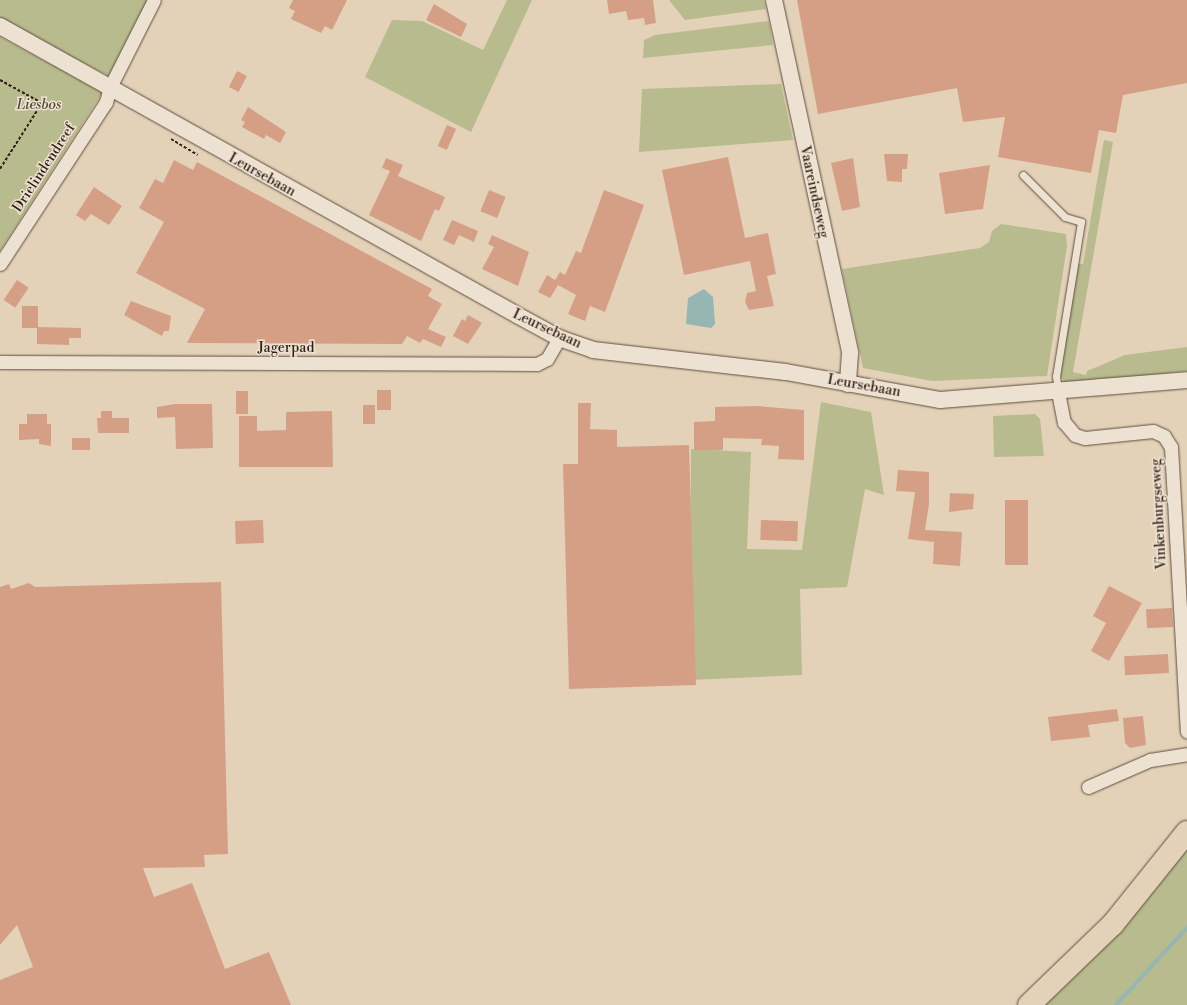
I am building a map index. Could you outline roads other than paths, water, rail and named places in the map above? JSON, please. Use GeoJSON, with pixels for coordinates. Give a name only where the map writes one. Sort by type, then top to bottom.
{"type":"FeatureCollection","features":[{"type":"Feature","properties":{"kind":"highway"},"geometry":{"type":"LineString","coordinates":[[1029,1005],[1113,924],[1187,832]]}},
{"type":"Feature","properties":{"kind":"street","name":"Drielindendreef"},"geometry":{"type":"LineString","coordinates":[[0,264],[106,102],[110,87],[154,0]]}},
{"type":"Feature","properties":{"kind":"street","name":"Vaareindseweg"},"geometry":{"type":"LineString","coordinates":[[774,0],[850,353],[848,384]]}},
{"type":"Feature","properties":{"kind":"street","name":"Leursebaan"},"geometry":{"type":"LineString","coordinates":[[0,26],[110,87],[219,151],[559,338],[593,350],[786,372],[940,400],[1058,392],[1187,380]]}},
{"type":"Feature","properties":{"kind":"street","name":"Jagerpad"},"geometry":{"type":"LineString","coordinates":[[0,362],[537,364],[548,359],[559,338]]}},
{"type":"Feature","properties":{"kind":"street","name":"Vinkenburgseweg"},"geometry":{"type":"LineString","coordinates":[[1058,392],[1064,422],[1075,435],[1085,438],[1153,431],[1164,436],[1171,447],[1187,732]]}},
{"type":"Feature","properties":{"kind":"street"},"geometry":{"type":"LineString","coordinates":[[1088,787],[1150,760],[1187,754]]}},
{"type":"Feature","properties":{"kind":"lane"},"geometry":{"type":"LineString","coordinates":[[1023,174],[1065,217],[1081,222],[1056,376],[1058,392]]}},
{"type":"Feature","properties":{"kind":"water"},"geometry":{"type":"Polygon","coordinates":[[[704,289],[713,297],[715,324],[711,328],[686,324],[688,298],[704,289]]]}},
{"type":"Feature","properties":{"kind":"waterway"},"geometry":{"type":"LineString","coordinates":[[1116,1005],[1187,928]]}},
{"type":"Feature","properties":{"kind":"park label","name":"Liesbos"},"geometry":{"type":"Point","coordinates":[39,105]}}]}
